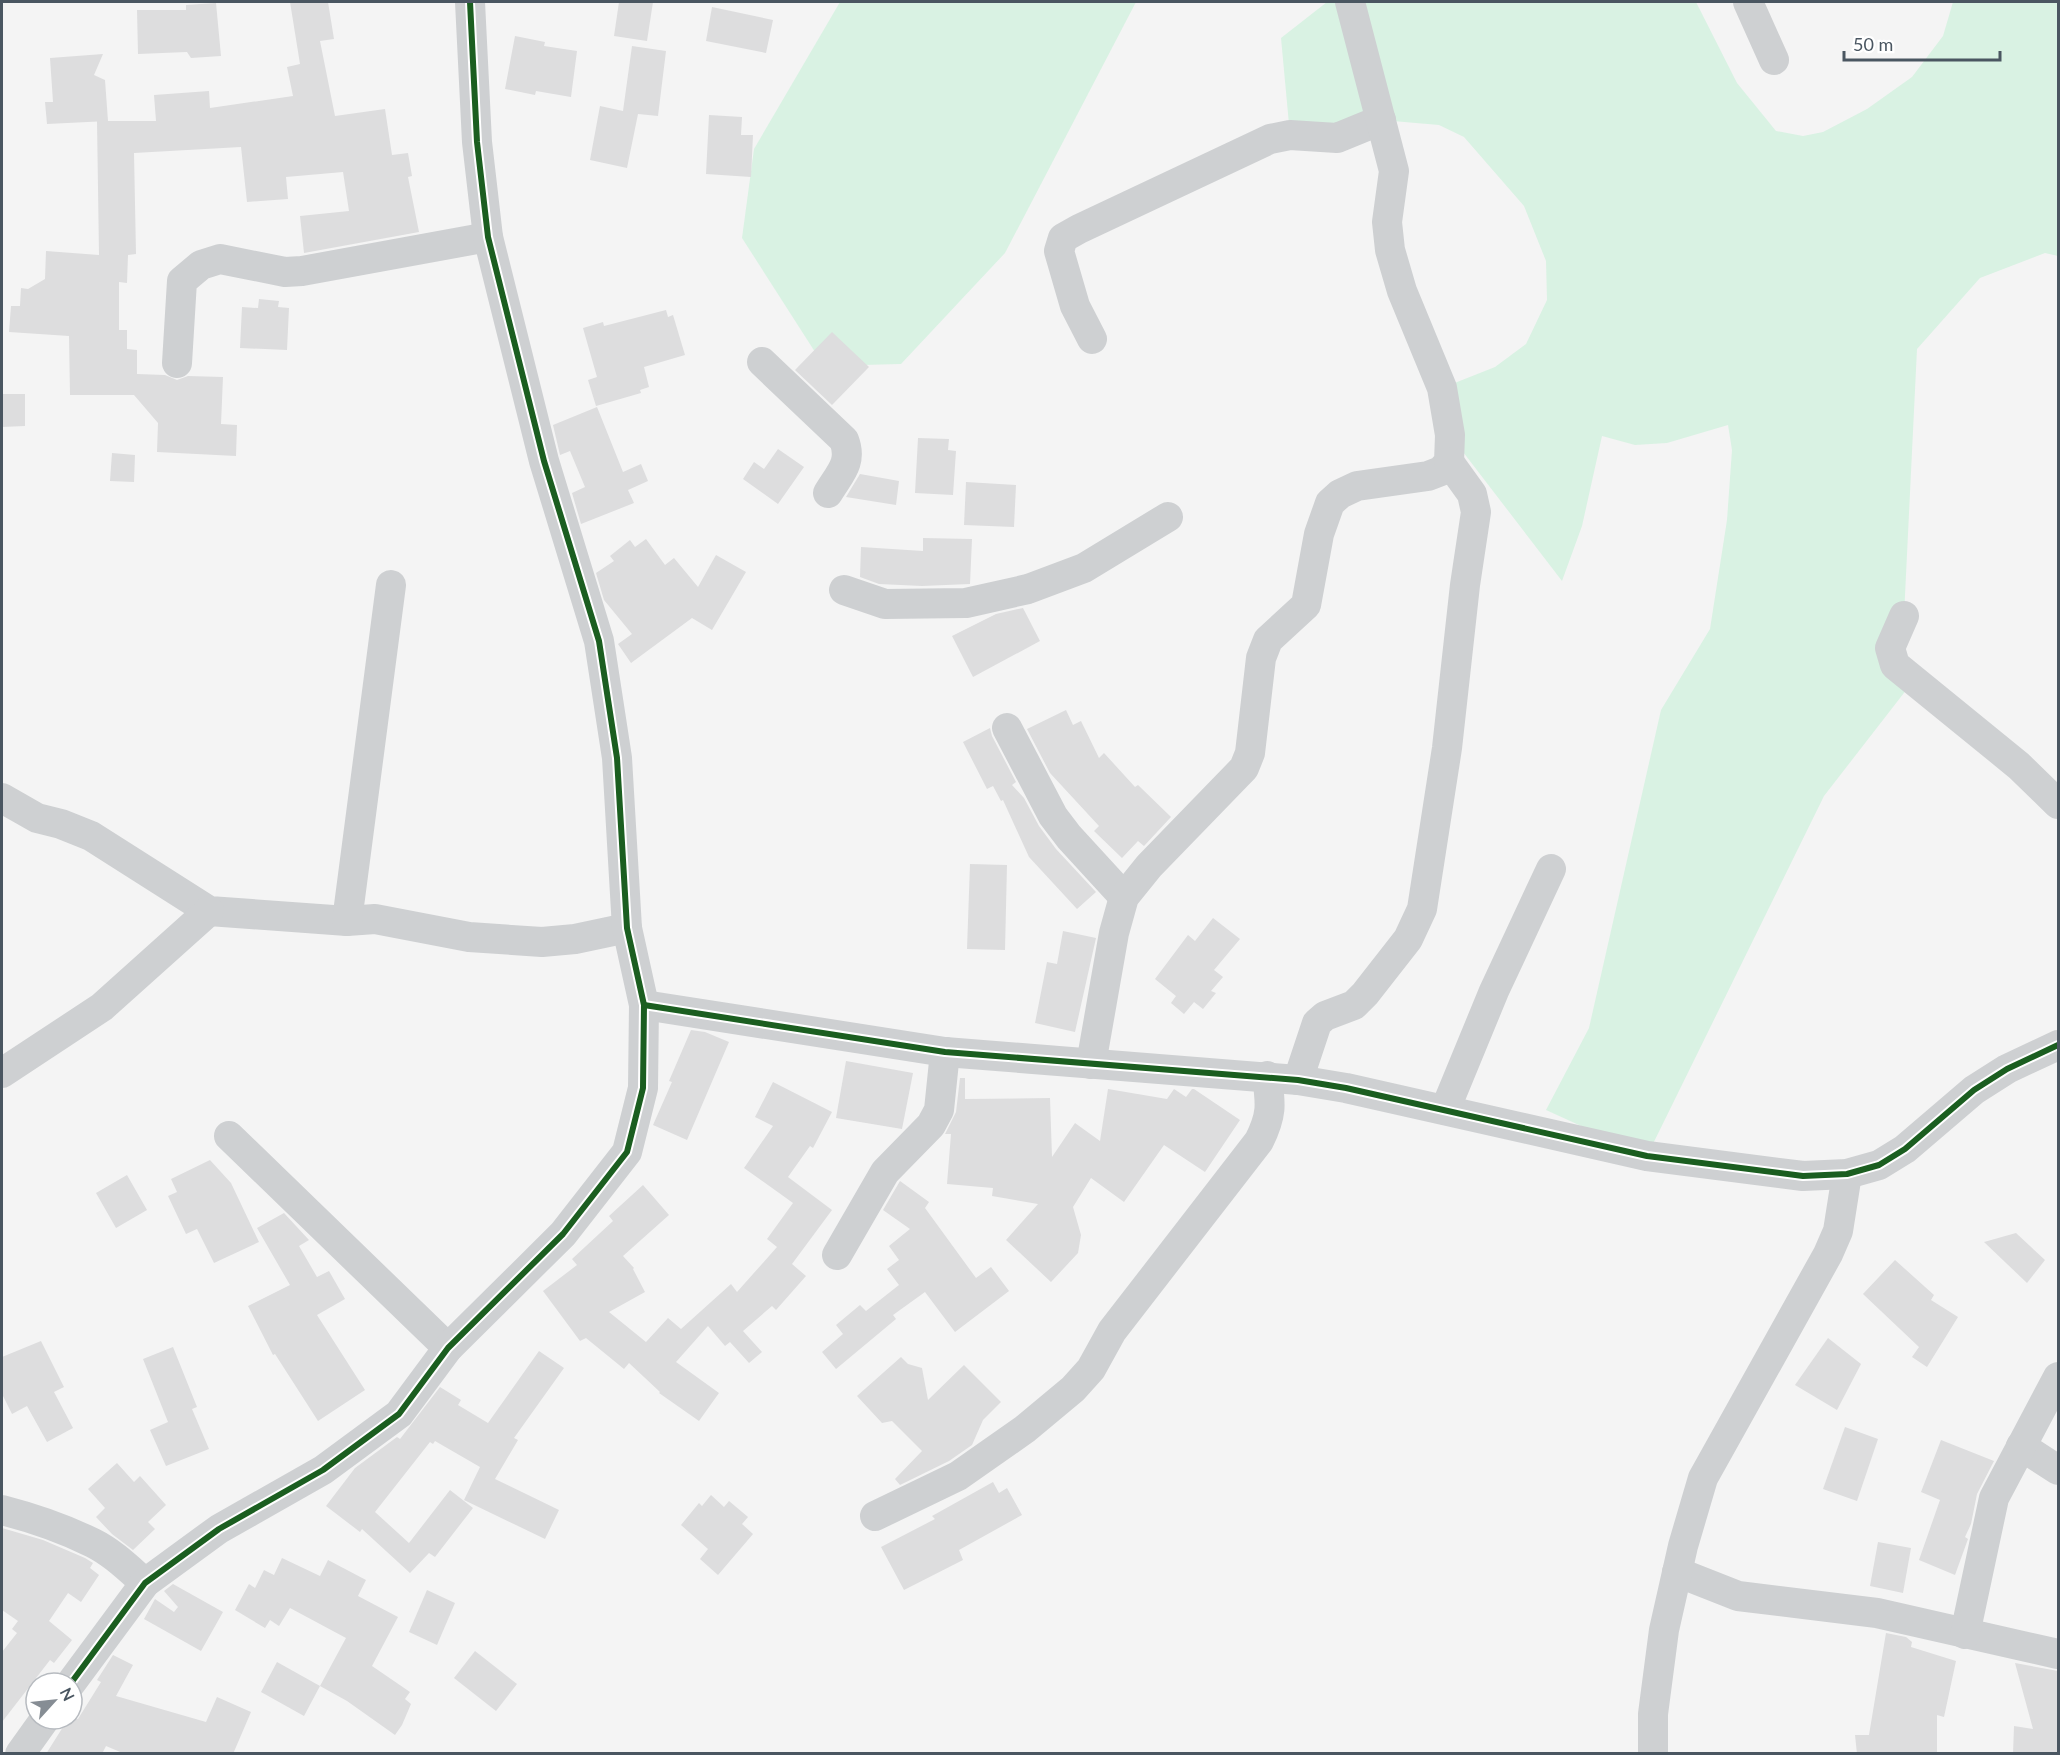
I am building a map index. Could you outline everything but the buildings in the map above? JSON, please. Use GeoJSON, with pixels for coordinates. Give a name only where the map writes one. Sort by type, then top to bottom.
{"type":"FeatureCollection","features":[{"type":"Feature","properties":{"kind":"street"},"geometry":{"type":"LineString","coordinates":[[80,1671],[145,1583],[219,1529],[323,1470],[399,1414],[448,1348],[563,1234],[627,1152],[643,1088],[644,1005],[627,928],[616,758],[599,641],[544,462],[488,237],[477,142],[470,2]]}},
{"type":"Feature","properties":{"kind":"street"},"geometry":{"type":"LineString","coordinates":[[1091,1064],[1114,933],[1124,897],[1149,866],[1244,768],[1250,753],[1261,658],[1268,640],[1306,605],[1319,534],[1330,503],[1340,494],[1357,486],[1428,476],[1442,471],[1449,462],[1450,435],[1442,388],[1402,291],[1390,250],[1387,222],[1394,171],[1350,2]]}},
{"type":"Feature","properties":{"kind":"street"},"geometry":{"type":"LineString","coordinates":[[1748,2],[1774,60]]}},
{"type":"Feature","properties":{"kind":"street"},"geometry":{"type":"LineString","coordinates":[[1092,339],[1076,306],[1059,251],[1063,238],[1270,139],[1290,135],[1337,138],[1381,120]]}},
{"type":"Feature","properties":{"kind":"street"},"geometry":{"type":"LineString","coordinates":[[177,363],[182,281],[201,265],[220,259],[285,272],[302,271],[488,237]]}},
{"type":"Feature","properties":{"kind":"street"},"geometry":{"type":"LineString","coordinates":[[762,362],[844,440],[849,451],[848,461],[828,493]]}},
{"type":"Feature","properties":{"kind":"street"},"geometry":{"type":"LineString","coordinates":[[1298,1080],[1317,1023],[1325,1016],[1354,1005],[1365,994],[1408,939],[1422,909],[1447,748],[1465,585],[1476,512],[1472,494],[1449,462]]}},
{"type":"Feature","properties":{"kind":"street"},"geometry":{"type":"LineString","coordinates":[[844,590],[885,604],[966,603],[1028,590],[1084,568],[1168,517]]}},
{"type":"Feature","properties":{"kind":"street"},"geometry":{"type":"LineString","coordinates":[[346,921],[392,585]]}},
{"type":"Feature","properties":{"kind":"street"},"geometry":{"type":"LineString","coordinates":[[1904,616],[1890,648],[1895,665],[2019,766],[2058,804]]}},
{"type":"Feature","properties":{"kind":"street"},"geometry":{"type":"LineString","coordinates":[[1007,728],[1053,816],[1069,837],[1124,897]]}},
{"type":"Feature","properties":{"kind":"street"},"geometry":{"type":"LineString","coordinates":[[2,798],[37,818],[61,824],[91,836],[209,911],[346,921],[375,919],[469,937],[542,942],[575,939],[627,928]]}},
{"type":"Feature","properties":{"kind":"street"},"geometry":{"type":"LineString","coordinates":[[1445,1110],[1494,991],[1551,869]]}},
{"type":"Feature","properties":{"kind":"street"},"geometry":{"type":"LineString","coordinates":[[2,1073],[102,1007],[209,911]]}},
{"type":"Feature","properties":{"kind":"street"},"geometry":{"type":"LineString","coordinates":[[644,1005],[945,1052],[1298,1080],[1346,1088],[1647,1156],[1803,1176],[1847,1174],[1879,1165],[1905,1149],[1974,1090],[2007,1070],[2058,1045]]}},
{"type":"Feature","properties":{"kind":"street"},"geometry":{"type":"LineString","coordinates":[[837,1255],[885,1172],[931,1125],[939,1110],[945,1052]]}},
{"type":"Feature","properties":{"kind":"street"},"geometry":{"type":"LineString","coordinates":[[875,1516],[958,1476],[1026,1428],[1073,1389],[1091,1369],[1112,1331],[1259,1141],[1267,1125],[1271,1107],[1267,1076]]}},
{"type":"Feature","properties":{"kind":"street"},"geometry":{"type":"LineString","coordinates":[[229,1136],[448,1348]]}},
{"type":"Feature","properties":{"kind":"street"},"geometry":{"type":"LineString","coordinates":[[1653,1754],[1653,1714],[1664,1630],[1677,1572],[1704,1478],[1838,1231],[1847,1174]]}},
{"type":"Feature","properties":{"kind":"street"},"geometry":{"type":"LineString","coordinates":[[1965,1634],[1994,1498],[2058,1377]]}},
{"type":"Feature","properties":{"kind":"street"},"geometry":{"type":"LineString","coordinates":[[2021,1446],[2058,1470]]}},
{"type":"Feature","properties":{"kind":"street"},"geometry":{"type":"LineString","coordinates":[[2,1510],[30,1517],[94,1544],[122,1563],[145,1583]]}},
{"type":"Feature","properties":{"kind":"street"},"geometry":{"type":"LineString","coordinates":[[1677,1572],[1738,1596],[1877,1613],[2058,1654]]}},
{"type":"Feature","properties":{"kind":"street"},"geometry":{"type":"LineString","coordinates":[[20,1754],[36,1731]]}},
{"type":"Feature","properties":{"kind":"green space"},"geometry":{"type":"Polygon","coordinates":[[[840,2],[1136,2],[1005,253],[901,364],[824,366],[742,238],[754,149],[840,2]]]}},
{"type":"Feature","properties":{"kind":"green space"},"geometry":{"type":"Polygon","coordinates":[[[1327,2],[1696,2],[1737,83],[1776,131],[1803,136],[1823,132],[1867,109],[1912,77],[1943,36],[1953,2],[2058,2],[2058,256],[2045,253],[1980,278],[1917,349],[1904,616],[1890,648],[1914,680],[1824,796],[1647,1156],[1546,1110],[1589,1028],[1661,710],[1710,629],[1727,520],[1732,450],[1728,425],[1667,443],[1635,445],[1602,436],[1582,526],[1562,581],[1450,435],[1442,388],[1495,367],[1526,344],[1547,300],[1546,261],[1524,206],[1464,137],[1439,125],[1381,120],[1290,135],[1281,38],[1327,2]]]}},
{"type":"Feature","properties":{"kind":"cycle path"},"geometry":{"type":"LineString","coordinates":[[80,1671],[145,1583],[219,1529],[323,1470],[399,1414],[448,1348],[563,1234],[627,1152],[643,1088],[644,1005],[627,928],[617,758],[599,641],[544,461],[488,237],[477,142],[470,2]]}},
{"type":"Feature","properties":{"kind":"cycle path"},"geometry":{"type":"LineString","coordinates":[[644,1005],[945,1052],[1298,1080],[1346,1088],[1647,1156],[1803,1176],[1847,1174],[1879,1165],[1905,1149],[1974,1090],[2007,1069],[2058,1045]]}}]}
